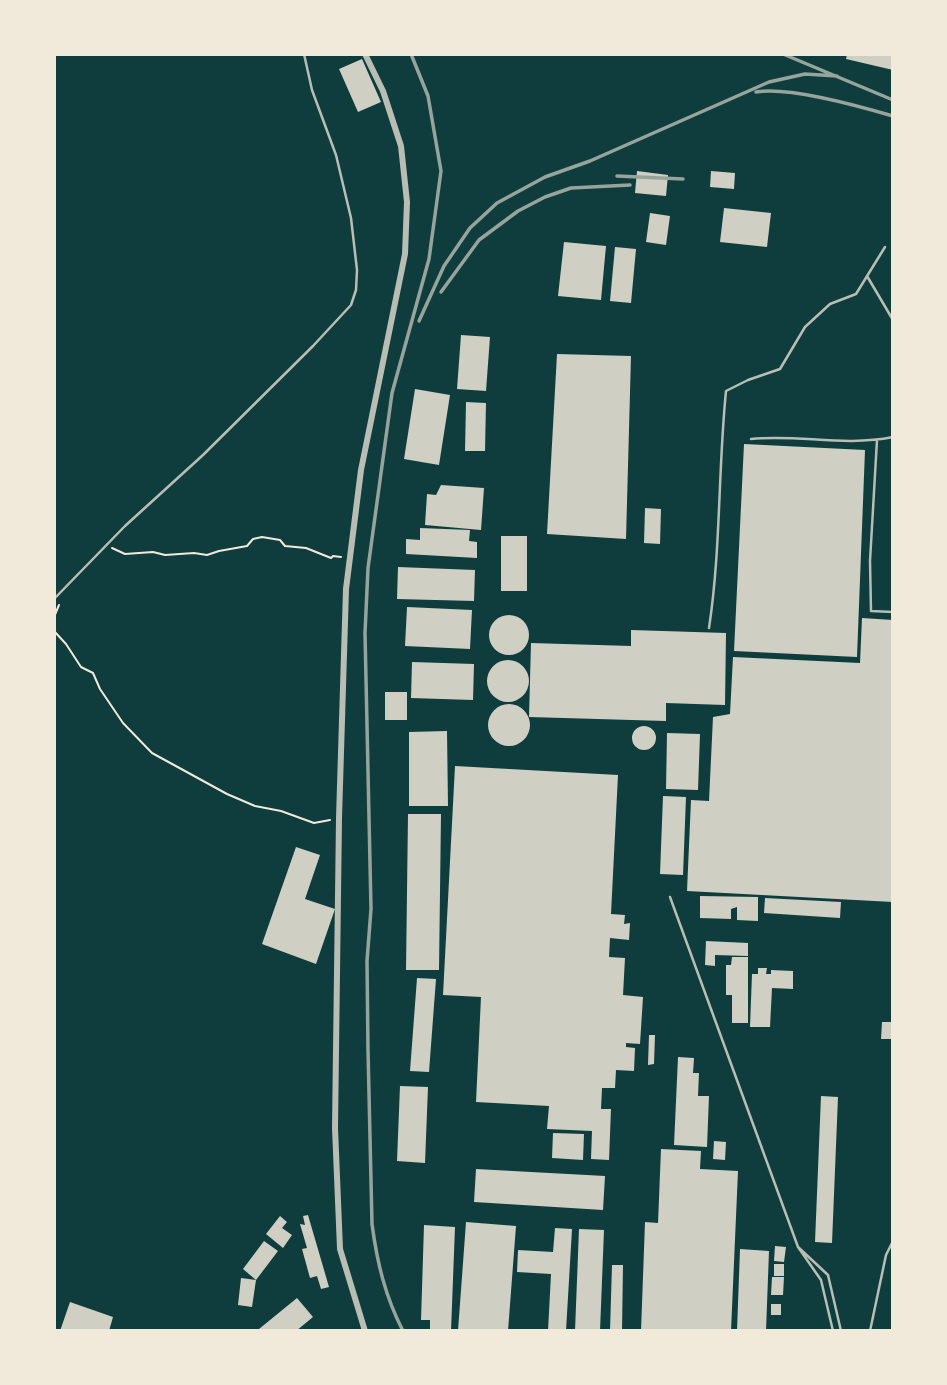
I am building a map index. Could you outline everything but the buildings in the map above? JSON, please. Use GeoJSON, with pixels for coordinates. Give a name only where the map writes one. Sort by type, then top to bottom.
{"type":"FeatureCollection","features":[{"type":"Feature","properties":{"kind":"street"},"geometry":{"type":"LineString","coordinates":[[365,54],[383,92],[401,146],[407,202],[405,254],[361,470],[346,589],[339,818],[335,1128],[340,1248],[365,1331]]}},
{"type":"Feature","properties":{"kind":"lane"},"geometry":{"type":"LineString","coordinates":[[55,598],[125,526],[203,455],[351,305],[358,270],[351,218],[339,165],[312,90],[304,54]]}},
{"type":"Feature","properties":{"kind":"lane"},"geometry":{"type":"LineString","coordinates":[[709,628],[717,565],[726,391],[780,369],[805,327],[830,304],[856,294],[885,247]]}},
{"type":"Feature","properties":{"kind":"lane"},"geometry":{"type":"LineString","coordinates":[[867,276],[893,320]]}},
{"type":"Feature","properties":{"kind":"lane"},"geometry":{"type":"LineString","coordinates":[[751,439],[772,437],[858,443],[893,437]]}},
{"type":"Feature","properties":{"kind":"lane"},"geometry":{"type":"LineString","coordinates":[[877,440],[870,561],[871,611],[893,612]]}},
{"type":"Feature","properties":{"kind":"lane"},"geometry":{"type":"LineString","coordinates":[[670,897],[798,1247],[821,1280],[833,1331]]}},
{"type":"Feature","properties":{"kind":"lane"},"geometry":{"type":"LineString","coordinates":[[870,1331],[886,1255],[893,1241]]}},
{"type":"Feature","properties":{"kind":"lane"},"geometry":{"type":"LineString","coordinates":[[798,1247],[828,1275],[841,1331]]}},
{"type":"Feature","properties":{"kind":"path"},"geometry":{"type":"LineString","coordinates":[[107,545],[125,554],[142,555],[153,552],[165,555],[207,555],[247,547],[253,539],[262,537],[281,540],[285,546],[306,548],[331,558],[349,558]]}},
{"type":"Feature","properties":{"kind":"path"},"geometry":{"type":"LineString","coordinates":[[54,631],[81,667],[93,673],[100,689],[123,723],[152,753],[227,794],[255,806],[281,811],[314,823],[339,818]]}},
{"type":"Feature","properties":{"kind":"railway"},"geometry":{"type":"LineString","coordinates":[[403,1331],[383,1279],[372,1224],[367,961],[371,909],[365,633],[368,568],[392,393],[429,259],[441,171],[428,96],[411,54]]}},
{"type":"Feature","properties":{"kind":"railway"},"geometry":{"type":"LineString","coordinates":[[783,54],[893,100]]}},
{"type":"Feature","properties":{"kind":"railway"},"geometry":{"type":"LineString","coordinates":[[419,321],[444,266],[470,228],[497,203],[545,177],[590,161],[769,82],[805,74],[837,76]]}},
{"type":"Feature","properties":{"kind":"railway"},"geometry":{"type":"LineString","coordinates":[[756,92],[805,94],[893,116]]}},
{"type":"Feature","properties":{"kind":"railway"},"geometry":{"type":"LineString","coordinates":[[617,176],[683,179]]}},
{"type":"Feature","properties":{"kind":"railway"},"geometry":{"type":"LineString","coordinates":[[441,292],[479,240],[518,211],[571,188],[630,185]]}}]}
